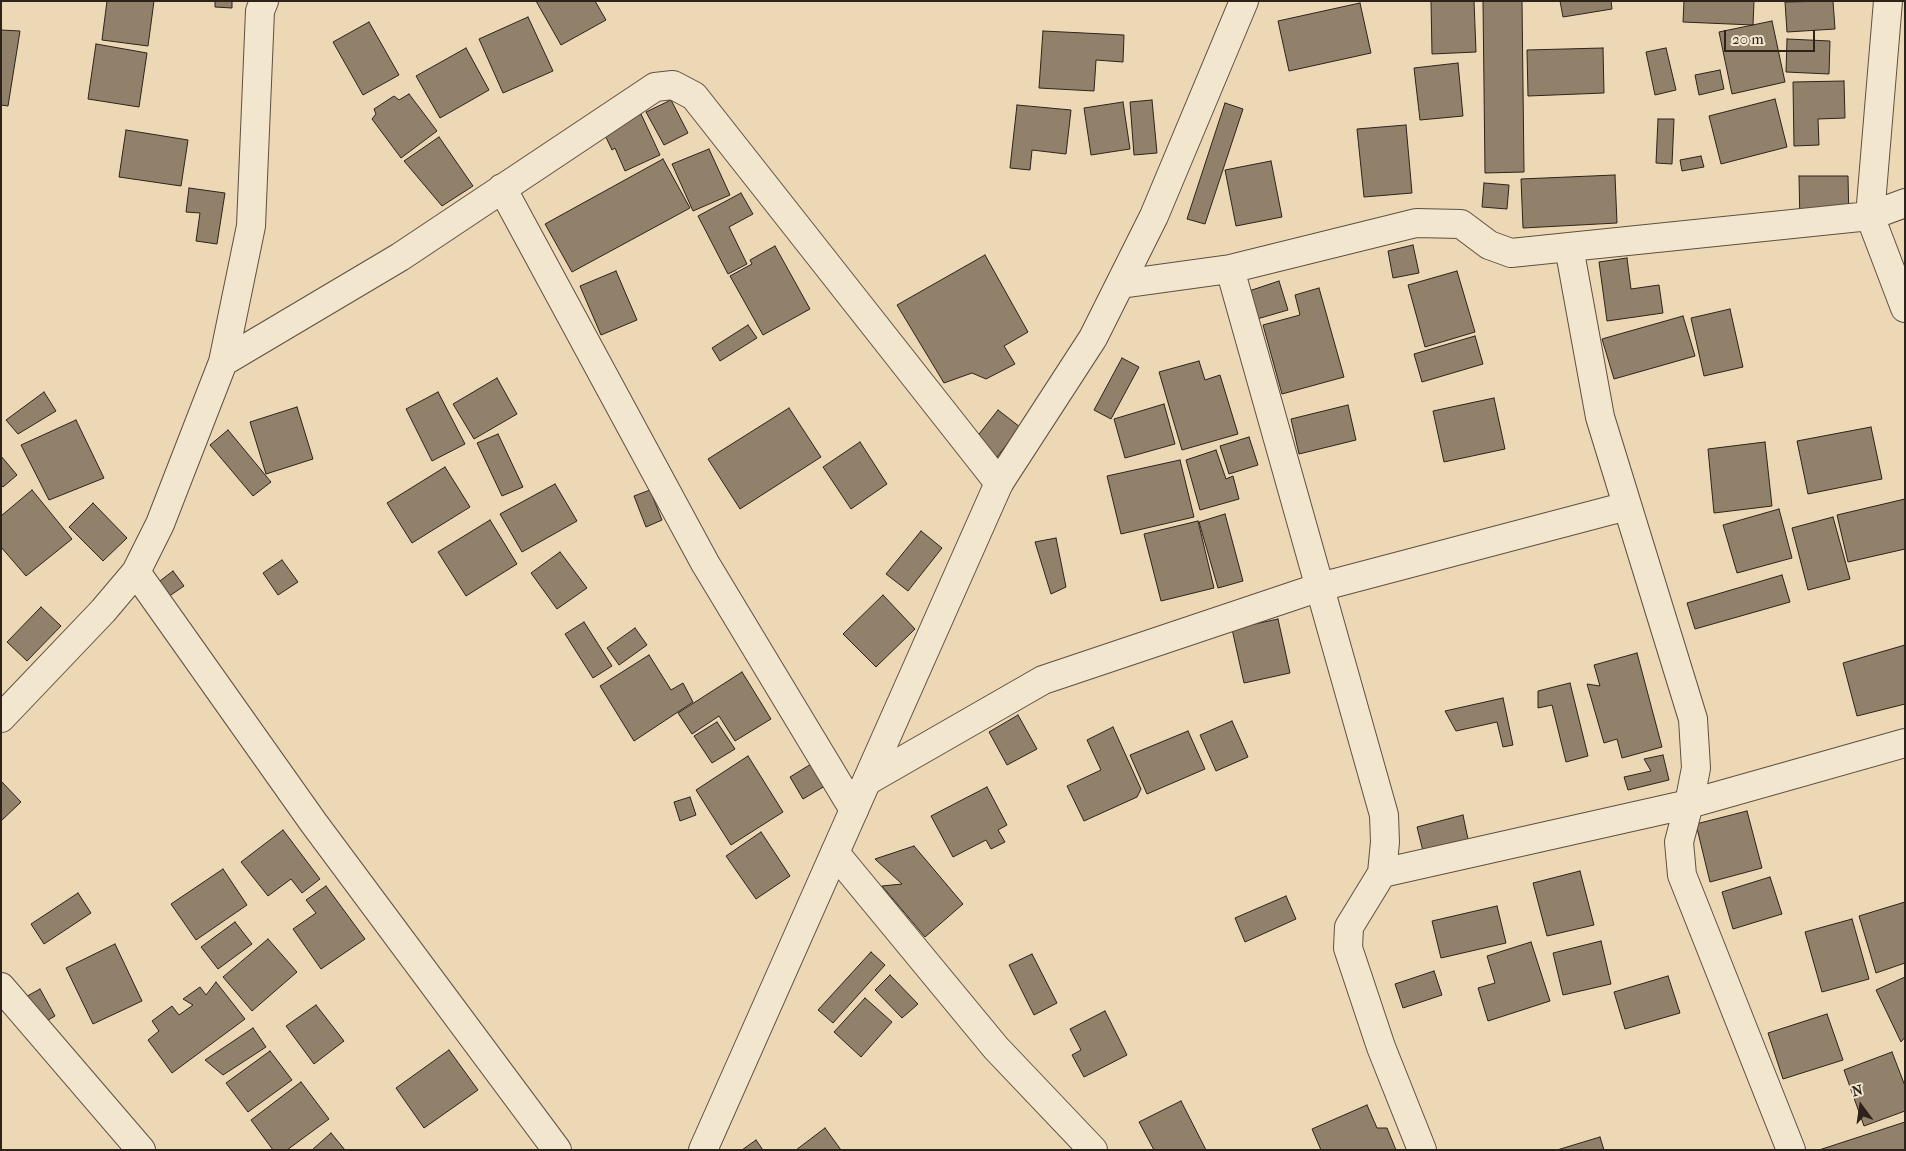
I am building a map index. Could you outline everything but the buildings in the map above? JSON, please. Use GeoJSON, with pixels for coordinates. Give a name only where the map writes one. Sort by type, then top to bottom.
{"type":"FeatureCollection","features":[{"type":"Feature","properties":{"kind":"street"},"geometry":{"type":"LineString","coordinates":[[1,718],[103,611],[136,572],[160,524],[223,362],[251,226],[260,11],[264,1]]}},
{"type":"Feature","properties":{"kind":"street"},"geometry":{"type":"LineString","coordinates":[[703,1150],[999,484],[1094,338],[1154,216],[1244,1]]}},
{"type":"Feature","properties":{"kind":"street"},"geometry":{"type":"LineString","coordinates":[[1888,1],[1870,216],[1905,308]]}},
{"type":"Feature","properties":{"kind":"street"},"geometry":{"type":"LineString","coordinates":[[223,362],[400,257],[655,87],[673,85],[694,96],[999,484]]}},
{"type":"Feature","properties":{"kind":"street"},"geometry":{"type":"LineString","coordinates":[[502,188],[705,563],[854,810]]}},
{"type":"Feature","properties":{"kind":"street"},"geometry":{"type":"LineString","coordinates":[[1120,284],[1230,269],[1416,223],[1461,224],[1489,245],[1511,253],[1870,216],[1905,203]]}},
{"type":"Feature","properties":{"kind":"street"},"geometry":{"type":"LineString","coordinates":[[1569,247],[1600,417],[1693,719],[1696,768],[1689,804],[1678,842],[1682,875],[1791,1150]]}},
{"type":"Feature","properties":{"kind":"street"},"geometry":{"type":"LineString","coordinates":[[1230,269],[1384,815],[1385,842],[1382,873],[1349,927],[1348,948],[1381,1047],[1422,1150]]}},
{"type":"Feature","properties":{"kind":"street"},"geometry":{"type":"LineString","coordinates":[[867,781],[1044,680],[1320,587],[1627,506]]}},
{"type":"Feature","properties":{"kind":"street"},"geometry":{"type":"LineString","coordinates":[[136,572],[313,822],[557,1150]]}},
{"type":"Feature","properties":{"kind":"street"},"geometry":{"type":"LineString","coordinates":[[1382,873],[1689,804],[1905,743]]}},
{"type":"Feature","properties":{"kind":"street"},"geometry":{"type":"LineString","coordinates":[[835,853],[996,1048],[1093,1150]]}},
{"type":"Feature","properties":{"kind":"street"},"geometry":{"type":"LineString","coordinates":[[1,987],[141,1150]]}}]}
